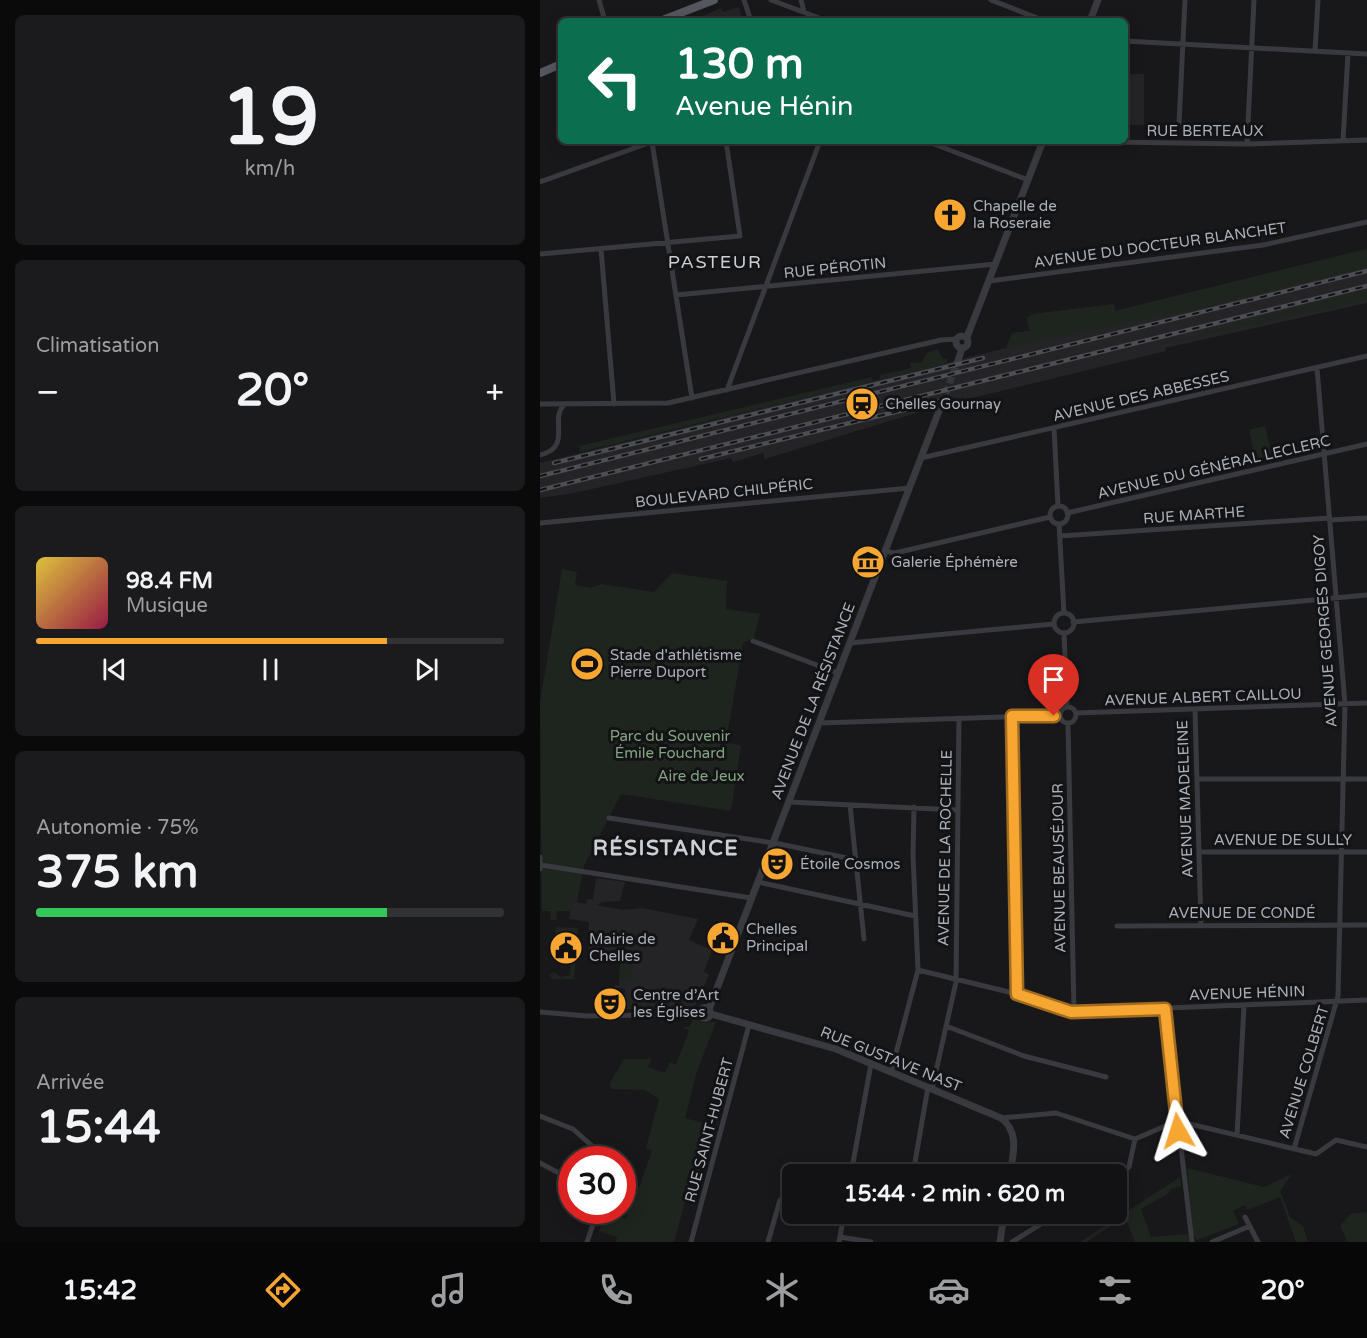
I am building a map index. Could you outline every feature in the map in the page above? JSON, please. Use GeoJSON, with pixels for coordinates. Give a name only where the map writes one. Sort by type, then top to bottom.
{"type":"FeatureCollection","features":[{"type":"Feature","properties":{"kind":"main road"},"geometry":{"type":"LineString","coordinates":[[667,18],[702,0]]}},
{"type":"Feature","properties":{"kind":"main road"},"geometry":{"type":"LineString","coordinates":[[671,16],[714,0]]}},
{"type":"Feature","properties":{"kind":"main road"},"geometry":{"type":"LineString","coordinates":[[540,73],[558,65]]}},
{"type":"Feature","properties":{"kind":"street"},"geometry":{"type":"LineString","coordinates":[[598,0],[604,18]]}},
{"type":"Feature","properties":{"kind":"street"},"geometry":{"type":"LineString","coordinates":[[744,0],[750,18]]}},
{"type":"Feature","properties":{"kind":"street"},"geometry":{"type":"LineString","coordinates":[[771,0],[819,18]]}},
{"type":"Feature","properties":{"kind":"street"},"geometry":{"type":"LineString","coordinates":[[801,0],[804,12]]}},
{"type":"Feature","properties":{"kind":"street"},"geometry":{"type":"LineString","coordinates":[[991,0],[1037,18]]}},
{"type":"Feature","properties":{"kind":"street"},"geometry":{"type":"LineString","coordinates":[[1091,18],[1098,0]]}},
{"type":"Feature","properties":{"kind":"street"},"geometry":{"type":"LineString","coordinates":[[1179,124],[1185,0]]}},
{"type":"Feature","properties":{"kind":"street"},"geometry":{"type":"LineString","coordinates":[[1247,144],[1254,0]]}},
{"type":"Feature","properties":{"kind":"street"},"geometry":{"type":"LineString","coordinates":[[1315,51],[1318,0]]}},
{"type":"Feature","properties":{"kind":"street"},"geometry":{"type":"LineString","coordinates":[[1128,41],[1367,54]]}},
{"type":"Feature","properties":{"kind":"street"},"geometry":{"type":"LineString","coordinates":[[1343,141],[1348,53]]}},
{"type":"Feature","properties":{"kind":"street","name":"RUE BERTEAUX"},"geometry":{"type":"LineString","coordinates":[[1128,142],[1247,144],[1367,140]]}},
{"type":"Feature","properties":{"kind":"street"},"geometry":{"type":"LineString","coordinates":[[540,182],[640,144]]}},
{"type":"Feature","properties":{"kind":"street"},"geometry":{"type":"LineString","coordinates":[[653,144],[692,398]]}},
{"type":"Feature","properties":{"kind":"street"},"geometry":{"type":"LineString","coordinates":[[540,254],[741,235],[726,144]]}},
{"type":"Feature","properties":{"kind":"street"},"geometry":{"type":"LineString","coordinates":[[727,390],[819,144]]}},
{"type":"Feature","properties":{"kind":"street"},"geometry":{"type":"LineString","coordinates":[[934,144],[1028,180]]}},
{"type":"Feature","properties":{"kind":"street"},"geometry":{"type":"LineString","coordinates":[[958,361],[962,348],[968,343],[967,337],[1042,144]]}},
{"type":"Feature","properties":{"kind":"street","name":"AVENUE DU DOCTEUR BLANCHET"},"geometry":{"type":"LineString","coordinates":[[990,281],[1263,245],[1367,222]]}},
{"type":"Feature","properties":{"kind":"street"},"geometry":{"type":"LineString","coordinates":[[601,249],[614,404]]}},
{"type":"Feature","properties":{"kind":"street","name":"RUE PÉROTIN"},"geometry":{"type":"LineString","coordinates":[[676,295],[996,264]]}},
{"type":"Feature","properties":{"kind":"street"},"geometry":{"type":"LineString","coordinates":[[540,404],[668,404],[922,344],[967,337]]}},
{"type":"Feature","properties":{"kind":"street"},"geometry":{"type":"LineString","coordinates":[[957,339],[957,345],[962,348]]}},
{"type":"Feature","properties":{"kind":"street","name":"AVENUE DES ABBESSES"},"geometry":{"type":"LineString","coordinates":[[921,458],[1367,356]]}},
{"type":"Feature","properties":{"kind":"street","name":"AVENUE GEORGES DIGOY"},"geometry":{"type":"LineString","coordinates":[[1317,368],[1345,704],[1338,1002]]}},
{"type":"Feature","properties":{"kind":"street","name":"AVENUE DE LA RÉSISTANCE"},"geometry":{"type":"LineString","coordinates":[[710,1012],[751,898],[942,403]]}},
{"type":"Feature","properties":{"kind":"street"},"geometry":{"type":"LineString","coordinates":[[540,455],[552,451],[557,444],[560,411],[566,404]]}},
{"type":"Feature","properties":{"kind":"street"},"geometry":{"type":"LineString","coordinates":[[1054,428],[1058,506],[1067,513],[1066,520],[1059,524]]}},
{"type":"Feature","properties":{"kind":"street","name":"AVENUE DU GÉNÉRAL LECLERC"},"geometry":{"type":"LineString","coordinates":[[1067,513],[1367,444]]}},
{"type":"Feature","properties":{"kind":"street","name":"BOULEVARD CHILPÉRIC"},"geometry":{"type":"LineString","coordinates":[[540,523],[910,488]]}},
{"type":"Feature","properties":{"kind":"street"},"geometry":{"type":"LineString","coordinates":[[1050,517],[1052,509],[1058,506]]}},
{"type":"Feature","properties":{"kind":"street"},"geometry":{"type":"LineString","coordinates":[[885,550],[895,553],[1050,517]]}},
{"type":"Feature","properties":{"kind":"street"},"geometry":{"type":"LineString","coordinates":[[1050,517],[1059,524],[1064,613]]}},
{"type":"Feature","properties":{"kind":"street","name":"RUE MARTHE"},"geometry":{"type":"LineString","coordinates":[[1060,536],[1367,518]]}},
{"type":"Feature","properties":{"kind":"street"},"geometry":{"type":"LineString","coordinates":[[1074,622],[1367,595]]}},
{"type":"Feature","properties":{"kind":"street"},"geometry":{"type":"LineString","coordinates":[[1064,613],[1074,622]]}},
{"type":"Feature","properties":{"kind":"street"},"geometry":{"type":"LineString","coordinates":[[1064,613],[1055,618],[1053,624],[1056,630],[1064,633]]}},
{"type":"Feature","properties":{"kind":"street"},"geometry":{"type":"LineString","coordinates":[[1064,633],[1072,628],[1074,622]]}},
{"type":"Feature","properties":{"kind":"street"},"geometry":{"type":"LineString","coordinates":[[850,643],[1053,624]]}},
{"type":"Feature","properties":{"kind":"street"},"geometry":{"type":"LineString","coordinates":[[1064,633],[1067,707]]}},
{"type":"Feature","properties":{"kind":"street"},"geometry":{"type":"LineString","coordinates":[[753,641],[838,673]]}},
{"type":"Feature","properties":{"kind":"street","name":"AVENUE ALBERT CAILLOU"},"geometry":{"type":"LineString","coordinates":[[1076,713],[1367,703]]}},
{"type":"Feature","properties":{"kind":"street"},"geometry":{"type":"LineString","coordinates":[[819,723],[1060,716],[1068,723],[1074,720],[1076,713],[1067,707]]}},
{"type":"Feature","properties":{"kind":"street"},"geometry":{"type":"LineString","coordinates":[[1060,716],[1061,711],[1067,707]]}},
{"type":"Feature","properties":{"kind":"street","name":"AVENUE MADELEINE"},"geometry":{"type":"LineString","coordinates":[[1195,709],[1201,926]]}},
{"type":"Feature","properties":{"kind":"street"},"geometry":{"type":"LineString","coordinates":[[1012,716],[1017,994]]}},
{"type":"Feature","properties":{"kind":"street","name":"AVENUE DE LA ROCHELLE"},"geometry":{"type":"LineString","coordinates":[[915,1164],[956,979],[958,718]]}},
{"type":"Feature","properties":{"kind":"street","name":"AVENUE BEAUSÉJOUR"},"geometry":{"type":"LineString","coordinates":[[1068,723],[1074,1012]]}},
{"type":"Feature","properties":{"kind":"street"},"geometry":{"type":"LineString","coordinates":[[1197,779],[1367,779]]}},
{"type":"Feature","properties":{"kind":"street"},"geometry":{"type":"LineString","coordinates":[[789,802],[957,810]]}},
{"type":"Feature","properties":{"kind":"street"},"geometry":{"type":"LineString","coordinates":[[850,805],[864,939]]}},
{"type":"Feature","properties":{"kind":"street"},"geometry":{"type":"LineString","coordinates":[[891,1072],[918,970],[914,807]]}},
{"type":"Feature","properties":{"kind":"street"},"geometry":{"type":"LineString","coordinates":[[609,818],[773,843],[856,860]]}},
{"type":"Feature","properties":{"kind":"street","name":"AVENUE DE SULLY"},"geometry":{"type":"LineString","coordinates":[[1199,852],[1367,852]]}},
{"type":"Feature","properties":{"kind":"street"},"geometry":{"type":"LineString","coordinates":[[540,857],[541,867],[751,898]]}},
{"type":"Feature","properties":{"kind":"street"},"geometry":{"type":"LineString","coordinates":[[758,882],[915,916]]}},
{"type":"Feature","properties":{"kind":"street","name":"AVENUE DE CONDÉ"},"geometry":{"type":"LineString","coordinates":[[1117,926],[1367,925]]}},
{"type":"Feature","properties":{"kind":"street","name":"AVENUE HÉNIN"},"geometry":{"type":"LineString","coordinates":[[918,970],[1017,994],[1074,1012],[1367,1000]]}},
{"type":"Feature","properties":{"kind":"street","name":"AVENUE COLBERT"},"geometry":{"type":"LineString","coordinates":[[1294,1149],[1338,1002]]}},
{"type":"Feature","properties":{"kind":"street"},"geometry":{"type":"LineString","coordinates":[[1237,1135],[1244,1006]]}},
{"type":"Feature","properties":{"kind":"street"},"geometry":{"type":"LineString","coordinates":[[541,1013],[587,1016],[700,1014],[704,1008],[710,1012]]}},
{"type":"Feature","properties":{"kind":"street"},"geometry":{"type":"LineString","coordinates":[[1165,1009],[1192,1242]]}},
{"type":"Feature","properties":{"kind":"street","name":"RUE GUSTAVE NAST"},"geometry":{"type":"LineString","coordinates":[[710,1012],[829,1047],[1001,1118]]}},
{"type":"Feature","properties":{"kind":"street","name":"RUE SAINT-HUBERT"},"geometry":{"type":"LineString","coordinates":[[691,1242],[749,1025]]}},
{"type":"Feature","properties":{"kind":"street"},"geometry":{"type":"LineString","coordinates":[[946,1026],[1024,1056],[1106,1077]]}},
{"type":"Feature","properties":{"kind":"street"},"geometry":{"type":"LineString","coordinates":[[853,1164],[871,1064]]}},
{"type":"Feature","properties":{"kind":"street"},"geometry":{"type":"LineString","coordinates":[[1001,1118],[1058,1113],[1135,1139],[1178,1121],[1316,1154],[1334,1140],[1367,1147]]}},
{"type":"Feature","properties":{"kind":"street"},"geometry":{"type":"LineString","coordinates":[[540,1116],[573,1129],[592,1146]]}},
{"type":"Feature","properties":{"kind":"street"},"geometry":{"type":"LineString","coordinates":[[1001,1118],[1008,1124],[1013,1137],[1011,1164]]}},
{"type":"Feature","properties":{"kind":"street"},"geometry":{"type":"LineString","coordinates":[[1127,1168],[1135,1139]]}},
{"type":"Feature","properties":{"kind":"street"},"geometry":{"type":"LineString","coordinates":[[540,1163],[558,1173]]}},
{"type":"Feature","properties":{"kind":"street"},"geometry":{"type":"LineString","coordinates":[[768,1242],[780,1200]]}},
{"type":"Feature","properties":{"kind":"street"},"geometry":{"type":"LineString","coordinates":[[1245,1217],[1258,1242]]}},
{"type":"Feature","properties":{"kind":"street"},"geometry":{"type":"LineString","coordinates":[[587,1242],[593,1224]]}},
{"type":"Feature","properties":{"kind":"street"},"geometry":{"type":"LineString","coordinates":[[842,1224],[840,1239],[871,1242]]}},
{"type":"Feature","properties":{"kind":"street"},"geometry":{"type":"LineString","coordinates":[[1000,1242],[1003,1224]]}},
{"type":"Feature","properties":{"kind":"street"},"geometry":{"type":"LineString","coordinates":[[1012,1242],[1042,1224]]}},
{"type":"Feature","properties":{"kind":"street"},"geometry":{"type":"LineString","coordinates":[[1212,1242],[1250,1226]]}},
{"type":"Feature","properties":{"kind":"shaded area"},"geometry":{"type":"Polygon","coordinates":[[[739,7],[742,18],[698,18],[721,8],[723,12],[739,7]]]}},
{"type":"Feature","properties":{"kind":"shaded area"},"geometry":{"type":"Polygon","coordinates":[[[1128,74],[1144,74],[1144,125],[1128,125],[1128,74]]]}},
{"type":"Feature","properties":{"kind":"shaded area"},"geometry":{"type":"Polygon","coordinates":[[[1367,249],[1367,303],[1165,348],[1166,351],[964,400],[955,398],[932,403],[929,409],[765,459],[763,453],[733,462],[731,458],[574,493],[540,498],[540,463],[1006,348],[1012,333],[1029,331],[1027,318],[1033,314],[1114,304],[1115,311],[1367,249]]]}},
{"type":"Feature","properties":{"kind":"shaded area"},"geometry":{"type":"Polygon","coordinates":[[[596,878],[625,882],[620,901],[602,902],[597,905],[623,910],[642,908],[698,919],[689,940],[712,950],[704,972],[709,975],[695,1006],[690,1009],[624,1009],[625,989],[615,988],[615,985],[619,985],[621,950],[613,950],[613,955],[588,954],[589,922],[569,919],[572,901],[586,904],[587,899],[593,900],[596,878]]]}},
{"type":"Feature","properties":{"kind":"green space"},"geometry":{"type":"Polygon","coordinates":[[[1367,249],[1367,267],[1188,311],[1006,348],[1012,333],[1029,331],[1027,318],[1033,314],[1114,304],[1115,311],[1367,249]]]}},
{"type":"Feature","properties":{"kind":"green space"},"geometry":{"type":"Polygon","coordinates":[[[1367,289],[1367,300],[1158,345],[1367,289]]]}},
{"type":"Feature","properties":{"kind":"green space"},"geometry":{"type":"Polygon","coordinates":[[[938,349],[942,358],[948,359],[946,364],[880,379],[880,375],[911,368],[910,362],[921,363],[927,353],[938,349]]]}},
{"type":"Feature","properties":{"kind":"green space"},"geometry":{"type":"Polygon","coordinates":[[[872,377],[873,381],[580,452],[579,446],[872,377]]]}},
{"type":"Feature","properties":{"kind":"green space"},"geometry":{"type":"Polygon","coordinates":[[[1265,426],[1273,459],[1256,463],[1249,430],[1265,426]]]}},
{"type":"Feature","properties":{"kind":"green space","name":"Parc du Souvenir Émile Fouchard"},"geometry":{"type":"Polygon","coordinates":[[[562,569],[577,572],[575,585],[590,588],[601,584],[654,592],[672,573],[727,581],[726,609],[760,614],[754,638],[743,643],[726,742],[741,746],[731,811],[621,794],[584,866],[577,902],[572,902],[570,911],[557,911],[556,920],[551,920],[550,911],[542,911],[540,702],[562,569]]]}},
{"type":"Feature","properties":{"kind":"green space"},"geometry":{"type":"Polygon","coordinates":[[[556,927],[578,928],[574,979],[553,979],[549,975],[554,972],[560,977],[570,975],[572,935],[556,936],[556,927]]]}},
{"type":"Feature","properties":{"kind":"green space"},"geometry":{"type":"Polygon","coordinates":[[[621,958],[633,959],[631,981],[619,981],[621,958]]]}},
{"type":"Feature","properties":{"kind":"green space"},"geometry":{"type":"Polygon","coordinates":[[[693,1018],[704,1023],[716,1022],[696,1074],[685,1118],[718,1128],[712,1127],[698,1177],[692,1176],[674,1242],[616,1242],[617,1237],[599,1231],[602,1224],[636,1224],[636,1187],[639,1187],[652,1151],[646,1148],[659,1099],[645,1090],[613,1089],[610,1083],[624,1059],[651,1059],[648,1067],[665,1073],[670,1062],[676,1065],[689,1031],[682,1027],[690,1027],[693,1018]]]}},
{"type":"Feature","properties":{"kind":"green space"},"geometry":{"type":"Polygon","coordinates":[[[1187,1168],[1264,1187],[1292,1174],[1280,1191],[1290,1217],[1303,1226],[1308,1242],[1296,1242],[1280,1197],[1247,1210],[1245,1205],[1233,1211],[1239,1224],[1197,1240],[1193,1233],[1187,1168]]]}},
{"type":"Feature","properties":{"kind":"green space"},"geometry":{"type":"Polygon","coordinates":[[[1180,1177],[1181,1186],[1171,1189],[1169,1193],[1141,1209],[1151,1237],[1188,1234],[1189,1242],[1135,1242],[1127,1222],[1127,1211],[1180,1177]]]}},
{"type":"Feature","properties":{"kind":"green space"},"geometry":{"type":"Polygon","coordinates":[[[1367,1212],[1367,1242],[1348,1242],[1340,1226],[1350,1214],[1367,1212]]]}},
{"type":"Feature","properties":{"kind":"green space"},"geometry":{"type":"Polygon","coordinates":[[[1108,1224],[1114,1224],[1086,1242],[1080,1242],[1108,1224]]]}},
{"type":"Feature","properties":{"kind":"tunnel"},"geometry":{"type":"LineString","coordinates":[[942,403],[958,361]]}},
{"type":"Feature","properties":{"kind":"railway"},"geometry":{"type":"LineString","coordinates":[[540,476],[1367,271]]}},
{"type":"Feature","properties":{"kind":"railway"},"geometry":{"type":"LineString","coordinates":[[540,490],[1367,286]]}},
{"type":"Feature","properties":{"kind":"railway"},"geometry":{"type":"LineString","coordinates":[[554,463],[983,358]]}},
{"type":"Feature","properties":{"kind":"railway"},"geometry":{"type":"LineString","coordinates":[[701,459],[945,400]]}},
{"type":"Feature","properties":{"kind":"place","name":"Chapelle de la Roseraie"},"geometry":{"type":"Point","coordinates":[950,215]}},
{"type":"Feature","properties":{"kind":"place","name":"Chelles Gournay"},"geometry":{"type":"Point","coordinates":[862,404]}},
{"type":"Feature","properties":{"kind":"place","name":"Galerie Éphémère"},"geometry":{"type":"Point","coordinates":[868,562]}},
{"type":"Feature","properties":{"kind":"place","name":"Stade d'athlétisme Pierre Duport"},"geometry":{"type":"Point","coordinates":[587,664]}},
{"type":"Feature","properties":{"kind":"place","name":"Étoile Cosmos"},"geometry":{"type":"Point","coordinates":[777,864]}},
{"type":"Feature","properties":{"kind":"place","name":"Chelles Principal"},"geometry":{"type":"Point","coordinates":[723,938]}},
{"type":"Feature","properties":{"kind":"place","name":"Mairie de Chelles"},"geometry":{"type":"Point","coordinates":[566,948]}},
{"type":"Feature","properties":{"kind":"place","name":"Centre d’Art les Églises"},"geometry":{"type":"Point","coordinates":[610,1004]}},
{"type":"Feature","properties":{"kind":"district","name":"PASTEUR"},"geometry":{"type":"Point","coordinates":[715,262]}},
{"type":"Feature","properties":{"kind":"district","name":"RÉSISTANCE"},"geometry":{"type":"Point","coordinates":[666,848]}},
{"type":"Feature","properties":{"kind":"route"},"geometry":{"type":"LineString","coordinates":[[1054,716],[1012,716],[1017,994],[1071,1012],[1165,1009],[1178,1131]]}},
{"type":"Feature","properties":{"kind":"park label","name":"Aire de Jeux"},"geometry":{"type":"Point","coordinates":[701,776]}}]}
